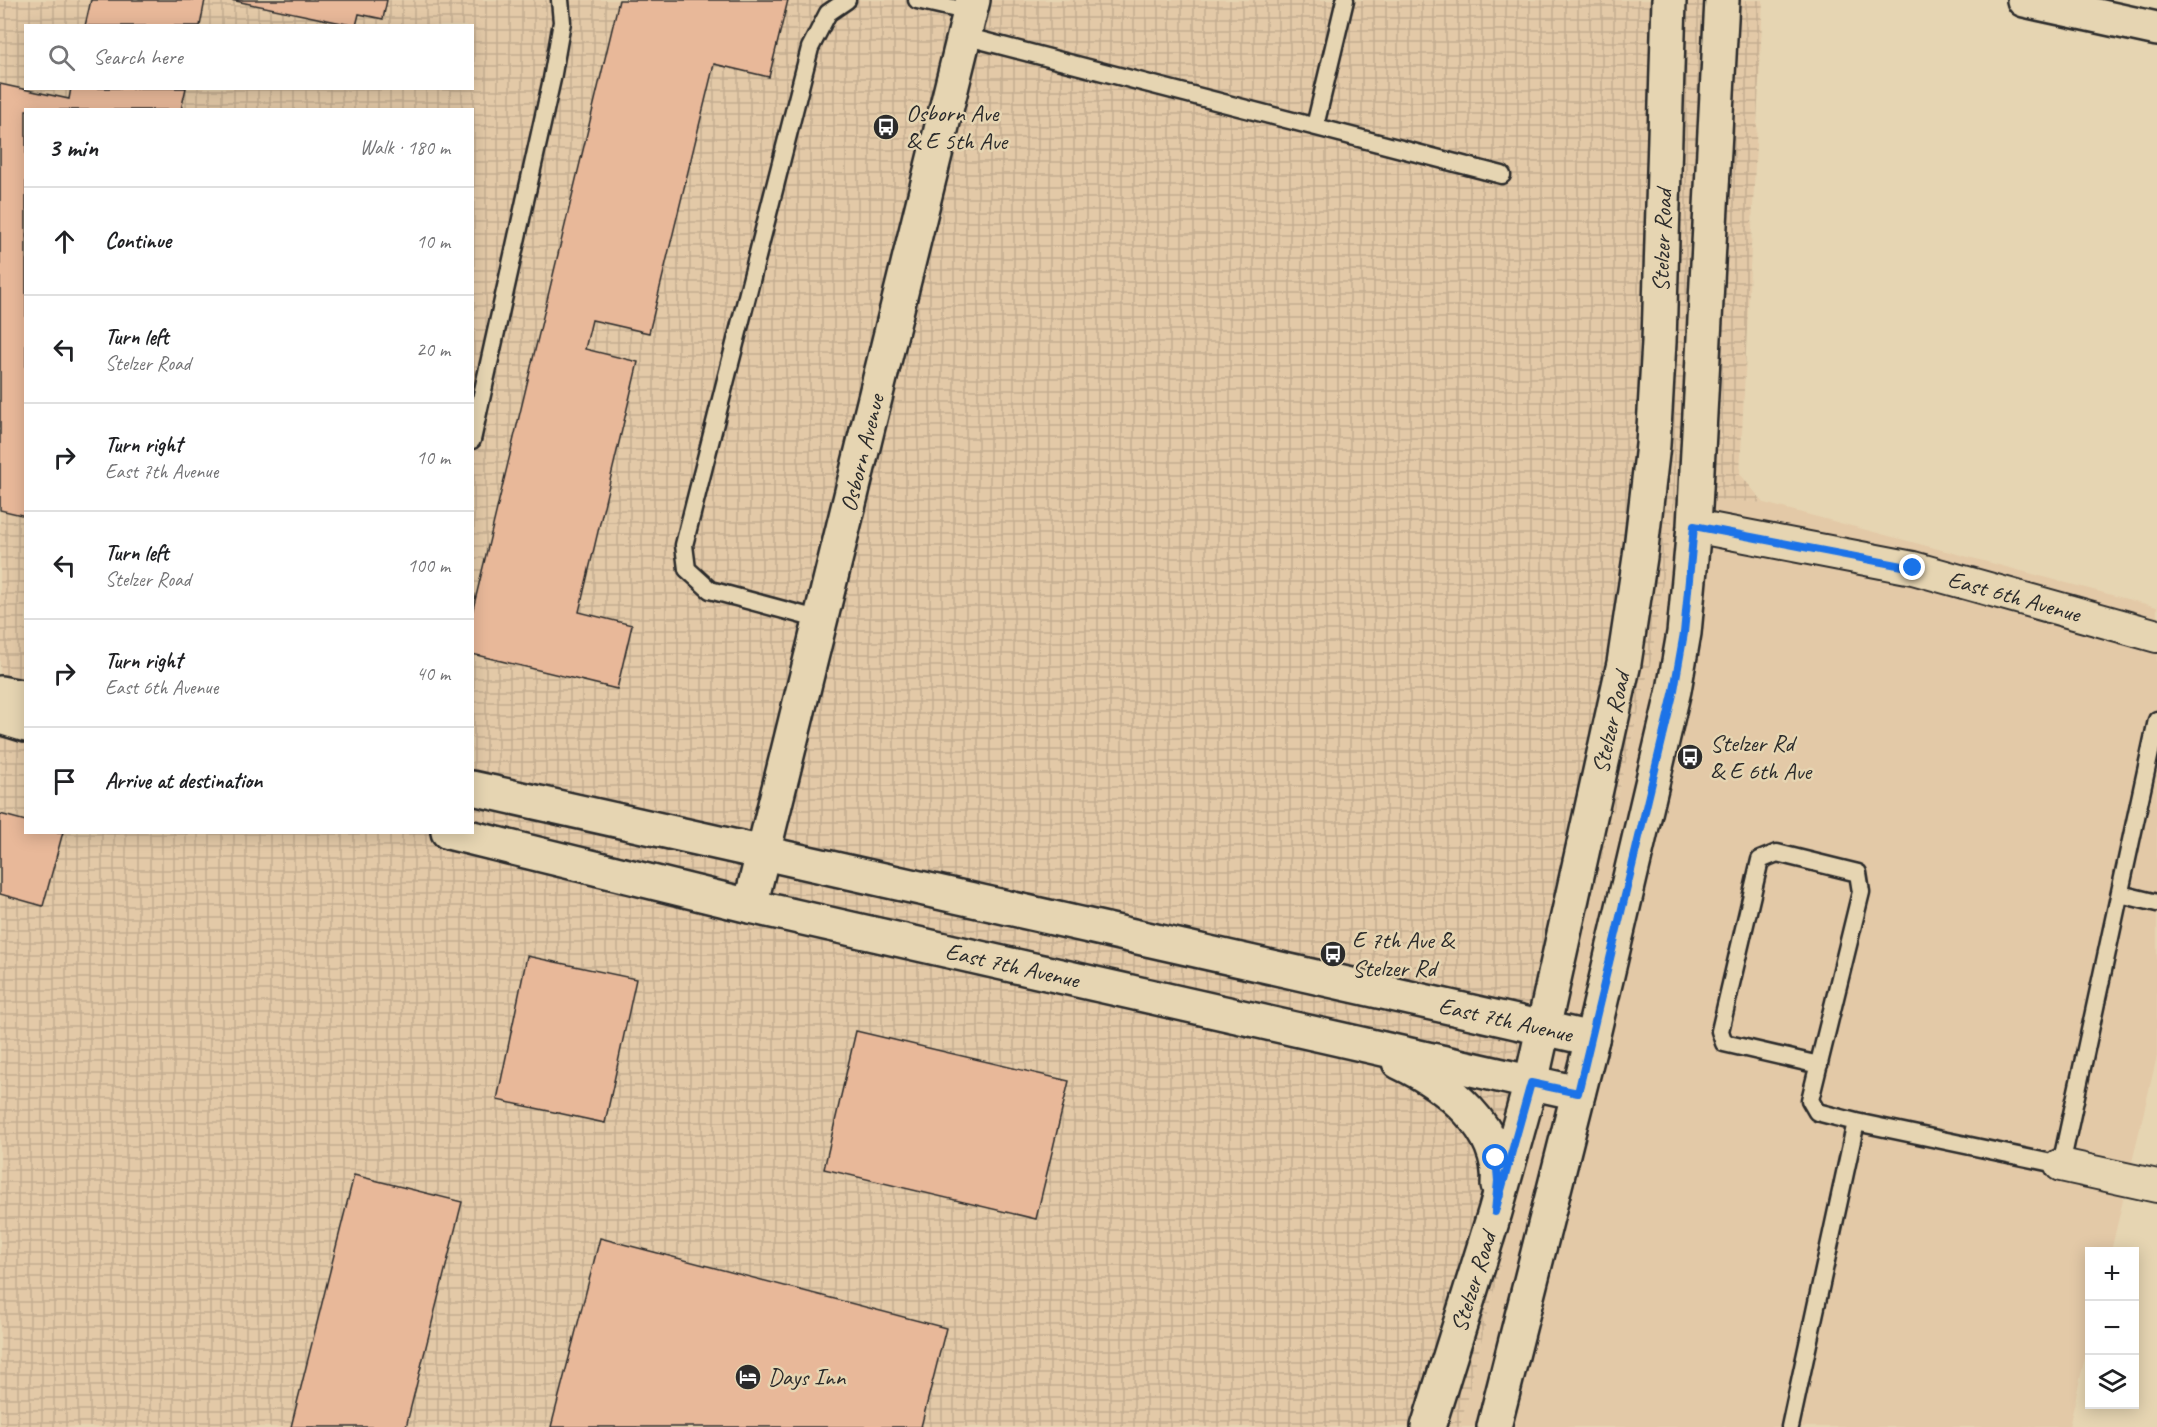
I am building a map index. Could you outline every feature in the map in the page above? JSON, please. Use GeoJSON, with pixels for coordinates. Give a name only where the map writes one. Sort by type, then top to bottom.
{"type":"FeatureCollection","features":[{"type":"Feature","properties":{"kind":"main road"},"geometry":{"type":"LineString","coordinates":[[2024,0],[2157,29]]}},
{"type":"Feature","properties":{"kind":"main road","name":"Stelzer Road"},"geometry":{"type":"LineString","coordinates":[[1428,1427],[1495,1212],[1531,1083],[1624,663],[1653,445],[1659,342],[1669,8]]}},
{"type":"Feature","properties":{"kind":"main road","name":"Stelzer Road"},"geometry":{"type":"LineString","coordinates":[[1494,1427],[1592,1039],[1674,690],[1684,633],[1694,526],[1721,15]]}},
{"type":"Feature","properties":{"kind":"main road","name":"Osborn Avenue"},"geometry":{"type":"LineString","coordinates":[[750,906],[969,16]]}},
{"type":"Feature","properties":{"kind":"main road"},"geometry":{"type":"LineString","coordinates":[[0,693],[24,698]]}},
{"type":"Feature","properties":{"kind":"main road"},"geometry":{"type":"LineString","coordinates":[[0,717],[24,723]]}},
{"type":"Feature","properties":{"kind":"main road","name":"East 7th Avenue"},"geometry":{"type":"LineString","coordinates":[[474,788],[1592,1039]]}},
{"type":"Feature","properties":{"kind":"main road","name":"East 7th Avenue"},"geometry":{"type":"LineString","coordinates":[[456,834],[750,906],[1578,1093]]}},
{"type":"Feature","properties":{"kind":"main road"},"geometry":{"type":"LineString","coordinates":[[1310,1032],[1376,1052],[1408,1066],[1433,1082],[1471,1114],[1486,1132],[1496,1158],[1498,1181],[1495,1212]]}},
{"type":"Feature","properties":{"kind":"street","name":"East 6th Avenue"},"geometry":{"type":"LineString","coordinates":[[1694,526],[1913,568],[2157,636]]}},
{"type":"Feature","properties":{"kind":"street"},"geometry":{"type":"LineString","coordinates":[[2061,1165],[2157,1186]]}},
{"type":"Feature","properties":{"kind":"lane"},"geometry":{"type":"LineString","coordinates":[[474,431],[552,79],[562,22],[560,0]]}},
{"type":"Feature","properties":{"kind":"lane"},"geometry":{"type":"LineString","coordinates":[[821,620],[710,590],[687,569],[684,545],[810,48],[828,13],[847,0]]}},
{"type":"Feature","properties":{"kind":"lane"},"geometry":{"type":"LineString","coordinates":[[917,0],[1315,126],[1502,175]]}},
{"type":"Feature","properties":{"kind":"lane"},"geometry":{"type":"LineString","coordinates":[[1315,126],[1345,0]]}},
{"type":"Feature","properties":{"kind":"lane"},"geometry":{"type":"LineString","coordinates":[[1819,1065],[1724,1043],[1720,1031],[1760,860],[1777,853],[1858,873],[1862,892],[1819,1065],[1810,1100],[1817,1112],[2061,1165],[2157,720]]}},
{"type":"Feature","properties":{"kind":"lane"},"geometry":{"type":"LineString","coordinates":[[2120,894],[2157,903]]}},
{"type":"Feature","properties":{"kind":"lane"},"geometry":{"type":"LineString","coordinates":[[1790,1427],[1856,1122]]}},
{"type":"Feature","properties":{"kind":"shaded area"},"geometry":{"type":"Polygon","coordinates":[[[0,0],[1763,0],[1740,474],[1764,503],[1676,496],[1651,661],[1460,1427],[0,1427],[0,0]]]}},
{"type":"Feature","properties":{"kind":"shaded area"},"geometry":{"type":"Polygon","coordinates":[[[1676,495],[1764,503],[2157,607],[2157,1056],[2112,1247],[2085,1247],[2085,1357],[2069,1427],[1460,1427],[1651,661],[1676,495]]]}},
{"type":"Feature","properties":{"kind":"building"},"geometry":{"type":"Polygon","coordinates":[[[91,0],[205,0],[200,24],[85,24],[91,0]]]}},
{"type":"Feature","properties":{"kind":"building"},"geometry":{"type":"Polygon","coordinates":[[[231,0],[387,0],[383,19],[359,14],[356,24],[346,24],[231,0]]]}},
{"type":"Feature","properties":{"kind":"building"},"geometry":{"type":"Polygon","coordinates":[[[619,0],[788,0],[769,77],[714,64],[649,333],[592,320],[585,349],[638,362],[579,612],[632,625],[617,689],[474,654],[474,605],[619,0]]]}},
{"type":"Feature","properties":{"kind":"building"},"geometry":{"type":"Polygon","coordinates":[[[0,84],[69,99],[71,90],[186,90],[181,108],[24,108],[24,516],[0,510],[0,84]]]}},
{"type":"Feature","properties":{"kind":"building"},"geometry":{"type":"Polygon","coordinates":[[[0,814],[24,820],[24,834],[62,834],[43,906],[0,894],[0,814]]]}},
{"type":"Feature","properties":{"kind":"building"},"geometry":{"type":"Polygon","coordinates":[[[527,956],[636,979],[605,1123],[497,1100],[527,956]]]}},
{"type":"Feature","properties":{"kind":"building"},"geometry":{"type":"Polygon","coordinates":[[[856,1031],[1069,1081],[1036,1219],[824,1169],[856,1031]]]}},
{"type":"Feature","properties":{"kind":"building"},"geometry":{"type":"Polygon","coordinates":[[[354,1175],[462,1202],[406,1427],[291,1427],[354,1175]]]}},
{"type":"Feature","properties":{"kind":"building","name":"Days Inn"},"geometry":{"type":"Polygon","coordinates":[[[600,1238],[946,1328],[921,1427],[551,1427],[600,1238]]]}},
{"type":"Feature","properties":{"kind":"place","name":"Osborn Ave & E 5th Ave"},"geometry":{"type":"Point","coordinates":[886,127]}},
{"type":"Feature","properties":{"kind":"place","name":"Stelzer Rd & E 6th Ave"},"geometry":{"type":"Point","coordinates":[1690,757]}},
{"type":"Feature","properties":{"kind":"place","name":"E 7th Ave & Stelzer Rd"},"geometry":{"type":"Point","coordinates":[1333,954]}},
{"type":"Feature","properties":{"kind":"place","name":"Days Inn"},"geometry":{"type":"Point","coordinates":[748,1377]}},
{"type":"Feature","properties":{"kind":"route"},"geometry":{"type":"LineString","coordinates":[[1496,1158],[1498,1181],[1495,1212],[1531,1083],[1578,1093],[1674,690],[1684,633],[1694,526],[1913,568]]}}]}
